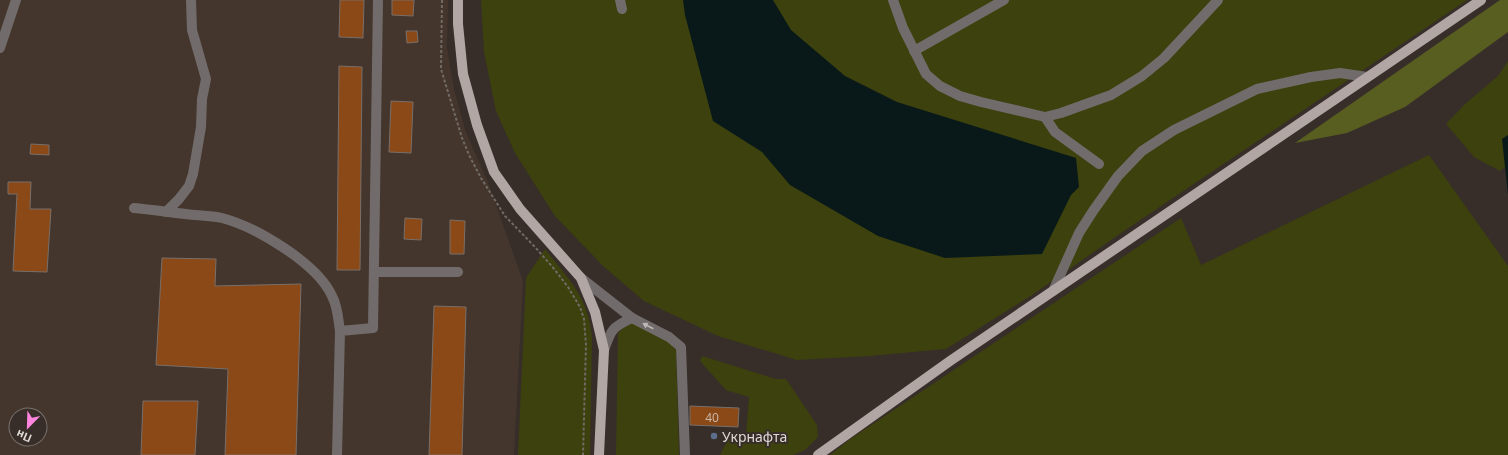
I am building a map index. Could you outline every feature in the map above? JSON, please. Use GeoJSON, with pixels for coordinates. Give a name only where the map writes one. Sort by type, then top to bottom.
{"type":"FeatureCollection","features":[{"type":"Feature","properties":{"kind":"main road"},"geometry":{"type":"LineString","coordinates":[[458,0],[458,24],[463,74],[477,125],[494,172],[520,209],[581,278],[595,312],[604,350],[599,455]]}},
{"type":"Feature","properties":{"kind":"main road"},"geometry":{"type":"LineString","coordinates":[[818,455],[950,361],[1052,291],[1481,0]]}},
{"type":"Feature","properties":{"kind":"lane"},"geometry":{"type":"LineString","coordinates":[[0,48],[16,0]]}},
{"type":"Feature","properties":{"kind":"lane"},"geometry":{"type":"LineString","coordinates":[[166,212],[180,199],[189,186],[193,174],[201,127],[202,99],[206,79],[192,30],[191,0]]}},
{"type":"Feature","properties":{"kind":"lane"},"geometry":{"type":"LineString","coordinates":[[340,331],[373,328],[378,0]]}},
{"type":"Feature","properties":{"kind":"lane"},"geometry":{"type":"LineString","coordinates":[[893,0],[903,28],[926,74],[940,86],[960,96],[980,102],[1045,117],[1061,113],[1111,95],[1142,76],[1164,58],[1218,0]]}},
{"type":"Feature","properties":{"kind":"lane"},"geometry":{"type":"LineString","coordinates":[[914,51],[1004,0]]}},
{"type":"Feature","properties":{"kind":"lane"},"geometry":{"type":"LineString","coordinates":[[1052,291],[1092,211],[1118,176],[1142,151],[1174,130],[1257,89],[1311,77],[1340,73],[1367,77]]}},
{"type":"Feature","properties":{"kind":"lane"},"geometry":{"type":"LineString","coordinates":[[1045,117],[1055,132],[1099,164]]}},
{"type":"Feature","properties":{"kind":"lane"},"geometry":{"type":"LineString","coordinates":[[134,208],[222,218],[250,229],[292,253],[310,266],[322,279],[332,295],[337,310],[340,331],[337,455]]}},
{"type":"Feature","properties":{"kind":"lane"},"geometry":{"type":"LineString","coordinates":[[374,272],[458,272]]}},
{"type":"Feature","properties":{"kind":"lane"},"geometry":{"type":"LineString","coordinates":[[581,278],[632,318],[669,337],[681,347],[685,455]]}},
{"type":"Feature","properties":{"kind":"lane"},"geometry":{"type":"LineString","coordinates":[[604,350],[610,332],[618,324],[632,318]]}},
{"type":"Feature","properties":{"kind":"path"},"geometry":{"type":"LineString","coordinates":[[442,0],[441,69],[462,138],[481,178],[505,216],[555,270],[577,303],[584,319],[586,345],[583,455]]}},
{"type":"Feature","properties":{"kind":"shaded area"},"geometry":{"type":"Polygon","coordinates":[[[0,0],[448,0],[447,48],[454,89],[465,130],[487,180],[523,281],[514,455],[0,455],[0,0]]]}},
{"type":"Feature","properties":{"kind":"shaded area"},"geometry":{"type":"Polygon","coordinates":[[[683,0],[773,0],[791,30],[845,76],[897,102],[1076,158],[1079,187],[1071,195],[1042,254],[945,258],[878,236],[790,185],[762,152],[713,121],[685,15],[683,0]]]}},
{"type":"Feature","properties":{"kind":"shaded area"},"geometry":{"type":"Polygon","coordinates":[[[1508,135],[1508,195],[1502,139],[1508,135]]]}},
{"type":"Feature","properties":{"kind":"green space"},"geometry":{"type":"Polygon","coordinates":[[[481,0],[1467,0],[1124,231],[1032,295],[946,349],[869,356],[797,360],[718,336],[644,301],[603,266],[555,216],[515,153],[496,111],[484,52],[481,0]]]}},
{"type":"Feature","properties":{"kind":"green space"},"geometry":{"type":"Polygon","coordinates":[[[1500,0],[1508,0],[1508,32],[1405,107],[1347,133],[1295,143],[1500,0]]]}},
{"type":"Feature","properties":{"kind":"green space"},"geometry":{"type":"Polygon","coordinates":[[[1508,61],[1508,165],[1500,171],[1474,157],[1446,124],[1464,105],[1498,76],[1508,61]]]}},
{"type":"Feature","properties":{"kind":"green space"},"geometry":{"type":"Polygon","coordinates":[[[1429,155],[1508,266],[1508,455],[830,455],[849,440],[1181,218],[1201,265],[1429,155]]]}},
{"type":"Feature","properties":{"kind":"green space"},"geometry":{"type":"Polygon","coordinates":[[[545,249],[578,292],[590,322],[592,337],[590,455],[518,455],[526,278],[545,249]]]}},
{"type":"Feature","properties":{"kind":"green space"},"geometry":{"type":"Polygon","coordinates":[[[633,323],[667,340],[676,349],[679,455],[616,455],[618,333],[626,325],[633,323]]]}},
{"type":"Feature","properties":{"kind":"green space"},"geometry":{"type":"Polygon","coordinates":[[[702,356],[776,379],[786,379],[817,425],[818,437],[805,450],[793,455],[720,455],[728,440],[723,436],[725,433],[746,434],[749,397],[726,390],[700,361],[702,356]]]}},
{"type":"Feature","properties":{"kind":"building"},"geometry":{"type":"Polygon","coordinates":[[[340,0],[364,0],[363,38],[339,37],[340,0]]]}},
{"type":"Feature","properties":{"kind":"building"},"geometry":{"type":"Polygon","coordinates":[[[392,0],[414,0],[413,16],[392,15],[392,0]]]}},
{"type":"Feature","properties":{"kind":"building"},"geometry":{"type":"Polygon","coordinates":[[[406,31],[417,31],[418,42],[407,43],[406,31]]]}},
{"type":"Feature","properties":{"kind":"building"},"geometry":{"type":"Polygon","coordinates":[[[339,66],[362,67],[360,270],[337,270],[339,66]]]}},
{"type":"Feature","properties":{"kind":"building"},"geometry":{"type":"Polygon","coordinates":[[[391,101],[413,102],[411,153],[389,152],[391,101]]]}},
{"type":"Feature","properties":{"kind":"building"},"geometry":{"type":"Polygon","coordinates":[[[31,144],[49,145],[49,155],[30,154],[31,144]]]}},
{"type":"Feature","properties":{"kind":"building"},"geometry":{"type":"Polygon","coordinates":[[[8,182],[31,182],[30,209],[51,209],[47,272],[13,271],[17,194],[8,194],[8,182]]]}},
{"type":"Feature","properties":{"kind":"building"},"geometry":{"type":"Polygon","coordinates":[[[405,218],[422,219],[421,240],[404,239],[405,218]]]}},
{"type":"Feature","properties":{"kind":"building"},"geometry":{"type":"Polygon","coordinates":[[[450,220],[465,221],[464,254],[450,254],[450,220]]]}},
{"type":"Feature","properties":{"kind":"building"},"geometry":{"type":"Polygon","coordinates":[[[162,258],[216,259],[215,286],[301,284],[296,455],[225,455],[228,369],[156,365],[162,258]]]}},
{"type":"Feature","properties":{"kind":"building"},"geometry":{"type":"Polygon","coordinates":[[[434,306],[466,307],[462,455],[429,455],[434,306]]]}},
{"type":"Feature","properties":{"kind":"building"},"geometry":{"type":"Polygon","coordinates":[[[143,401],[198,401],[195,455],[141,455],[143,401]]]}},
{"type":"Feature","properties":{"kind":"building"},"geometry":{"type":"Polygon","coordinates":[[[690,406],[739,408],[738,427],[690,425],[690,406]]]}},
{"type":"Feature","properties":{"kind":"place","name":"Укрнафта"},"geometry":{"type":"Point","coordinates":[714,436]}}]}
